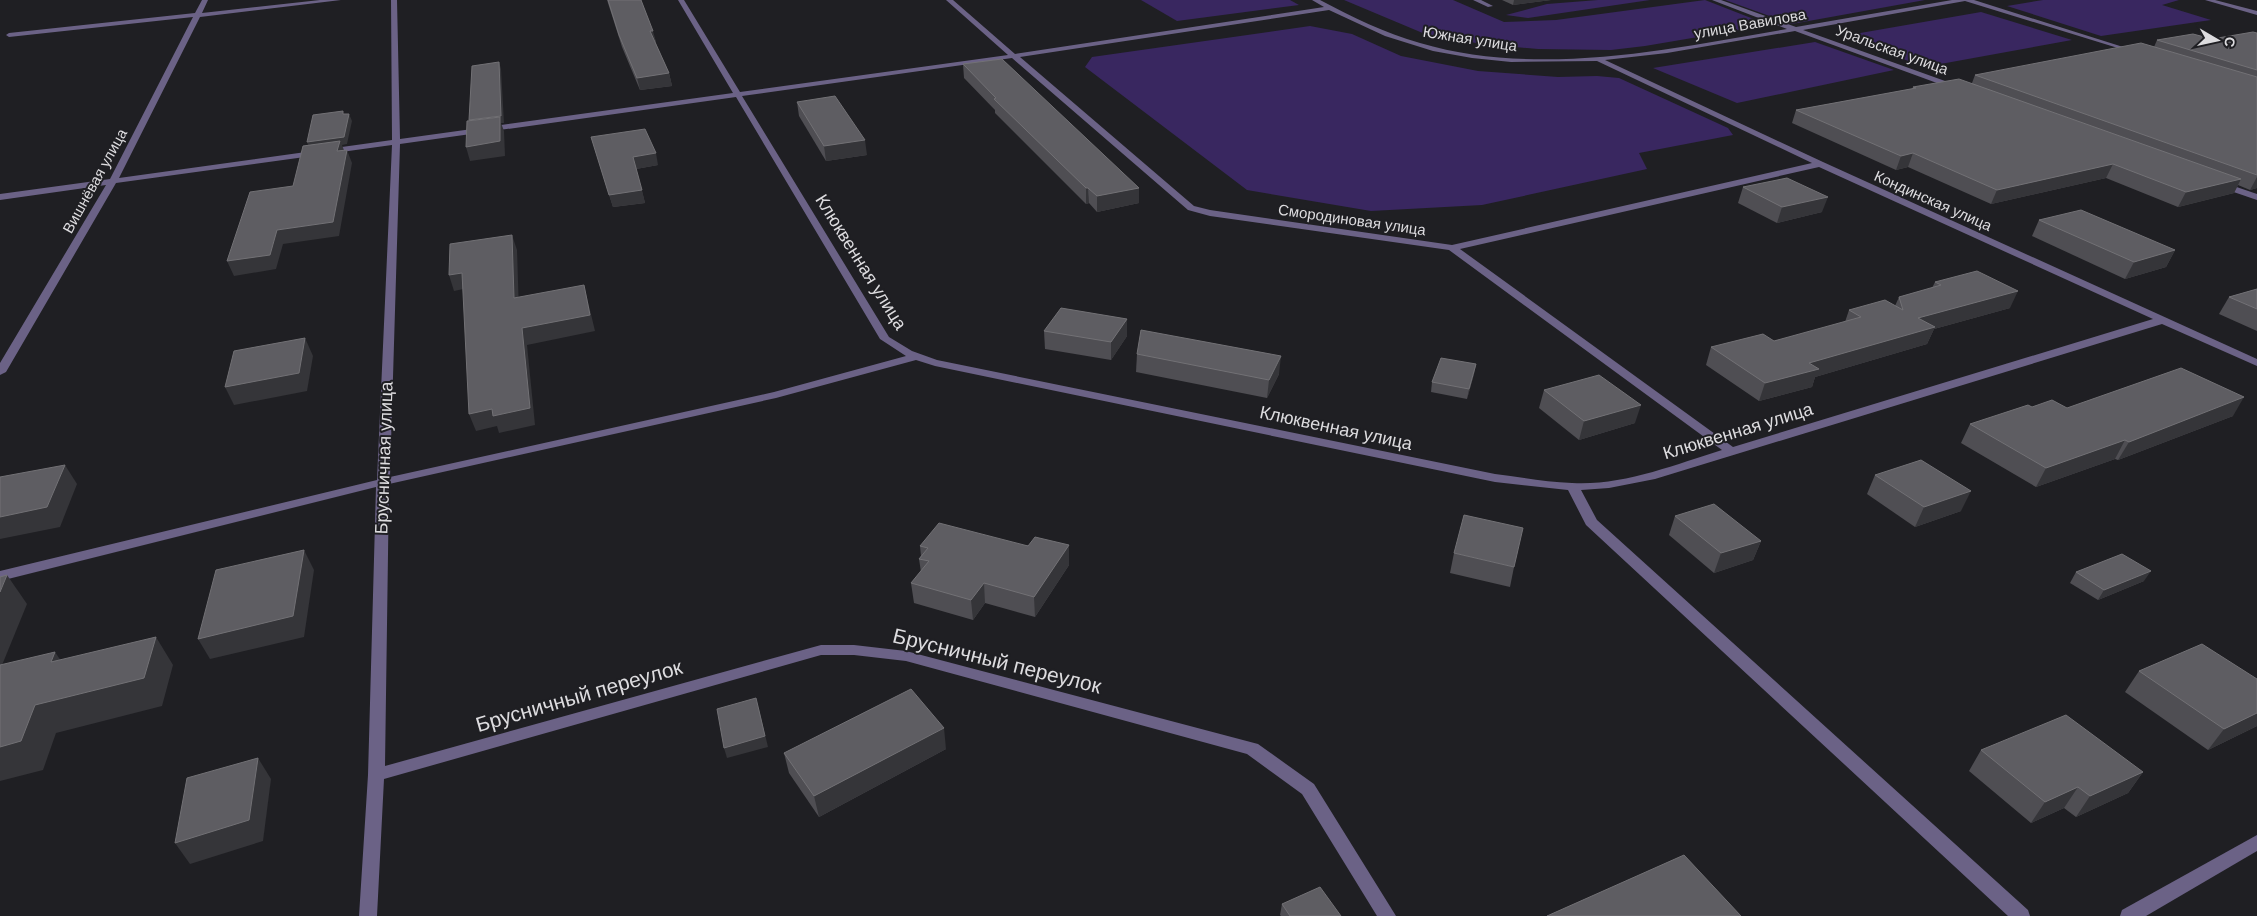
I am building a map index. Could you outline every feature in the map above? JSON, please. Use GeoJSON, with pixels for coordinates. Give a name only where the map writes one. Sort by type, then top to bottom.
{"type":"FeatureCollection","features":[{"type":"Feature","properties":{"kind":"street","name":"Вишнёвая улица"},"geometry":{"type":"LineString","coordinates":[[0,372],[113,181],[205,0]]}},
{"type":"Feature","properties":{"kind":"street"},"geometry":{"type":"LineString","coordinates":[[9,35],[338,0]]}},
{"type":"Feature","properties":{"kind":"street","name":"Брусничная улица"},"geometry":{"type":"LineString","coordinates":[[368,916],[376,775],[383,482],[396,142],[394,0]]}},
{"type":"Feature","properties":{"kind":"street","name":"Клюквенная улица"},"geometry":{"type":"LineString","coordinates":[[680,0],[885,338],[897,348],[916,357],[1494,478],[1573,488],[1609,484],[1650,476],[2162,320]]}},
{"type":"Feature","properties":{"kind":"street","name":"Смородиновая улица"},"geometry":{"type":"LineString","coordinates":[[949,0],[1191,208],[1210,213],[1452,248],[1820,164]]}},
{"type":"Feature","properties":{"kind":"street","name":"Южная улица"},"geometry":{"type":"LineString","coordinates":[[1315,0],[1364,25],[1403,40],[1459,54],[1530,61],[1600,60]]}},
{"type":"Feature","properties":{"kind":"street"},"geometry":{"type":"LineString","coordinates":[[1476,0],[1490,6]]}},
{"type":"Feature","properties":{"kind":"street","name":"Уральская улица"},"geometry":{"type":"LineString","coordinates":[[1715,0],[1962,90]]}},
{"type":"Feature","properties":{"kind":"street"},"geometry":{"type":"LineString","coordinates":[[1965,0],[2144,54]]}},
{"type":"Feature","properties":{"kind":"street","name":"улица Вавилова"},"geometry":{"type":"LineString","coordinates":[[1600,60],[1688,48],[1965,0]]}},
{"type":"Feature","properties":{"kind":"street"},"geometry":{"type":"LineString","coordinates":[[2208,0],[2257,13]]}},
{"type":"Feature","properties":{"kind":"street"},"geometry":{"type":"LineString","coordinates":[[0,197],[1014,54],[1142,38],[1330,8]]}},
{"type":"Feature","properties":{"kind":"street","name":"Кондинская улица"},"geometry":{"type":"LineString","coordinates":[[1600,60],[1820,164],[2257,363]]}},
{"type":"Feature","properties":{"kind":"street"},"geometry":{"type":"LineString","coordinates":[[2211,180],[2257,197]]}},
{"type":"Feature","properties":{"kind":"street"},"geometry":{"type":"LineString","coordinates":[[1452,248],[1732,452]]}},
{"type":"Feature","properties":{"kind":"street"},"geometry":{"type":"LineString","coordinates":[[0,576],[383,482],[776,395],[916,357]]}},
{"type":"Feature","properties":{"kind":"street"},"geometry":{"type":"LineString","coordinates":[[1573,488],[1591,522],[2021,916]]}},
{"type":"Feature","properties":{"kind":"street","name":"Брусничный переулок"},"geometry":{"type":"LineString","coordinates":[[376,775],[821,650],[854,650],[906,656],[1252,749],[1308,789],[1387,916]]}},
{"type":"Feature","properties":{"kind":"street"},"geometry":{"type":"LineString","coordinates":[[2129,916],[2257,842]]}},
{"type":"Feature","properties":{"kind":"shaded area"},"geometry":{"type":"Polygon","coordinates":[[[1141,0],[1290,0],[1299,5],[1177,21],[1141,0]]]}},
{"type":"Feature","properties":{"kind":"shaded area"},"geometry":{"type":"Polygon","coordinates":[[[1344,0],[1453,0],[1504,22],[1556,20],[1705,0],[1769,25],[1611,50],[1538,49],[1482,44],[1425,34],[1344,0]]]}},
{"type":"Feature","properties":{"kind":"shaded area"},"geometry":{"type":"Polygon","coordinates":[[[1598,0],[1650,0],[1528,18],[1506,15],[1547,4],[1598,0]]]}},
{"type":"Feature","properties":{"kind":"shaded area"},"geometry":{"type":"Polygon","coordinates":[[[1725,0],[1925,0],[1792,24],[1725,0]]]}},
{"type":"Feature","properties":{"kind":"shaded area"},"geometry":{"type":"Polygon","coordinates":[[[2043,0],[2179,0],[2162,5],[2211,20],[2101,36],[2007,6],[2043,0]]]}},
{"type":"Feature","properties":{"kind":"shaded area"},"geometry":{"type":"Polygon","coordinates":[[[1981,12],[2072,40],[1924,67],[1843,36],[1981,12]]]}},
{"type":"Feature","properties":{"kind":"shaded area"},"geometry":{"type":"Polygon","coordinates":[[[1310,26],[1352,34],[1401,56],[1478,71],[1558,77],[1597,76],[1619,78],[1728,128],[1733,135],[1639,153],[1647,169],[1482,205],[1371,211],[1247,190],[1085,67],[1092,57],[1310,26]]]}},
{"type":"Feature","properties":{"kind":"shaded area"},"geometry":{"type":"Polygon","coordinates":[[[1815,42],[1894,70],[1737,103],[1653,68],[1815,42]]]}},
{"type":"Feature","properties":{"kind":"building"},"geometry":{"type":"Polygon","coordinates":[[[608,0],[641,0],[653,31],[650,31],[669,73],[637,78],[619,35],[608,0]]]}},
{"type":"Feature","properties":{"kind":"building"},"geometry":{"type":"Polygon","coordinates":[[[2253,32],[2257,33],[2257,70],[2157,40],[2193,34],[2212,39],[2253,32]]]}},
{"type":"Feature","properties":{"kind":"building"},"geometry":{"type":"Polygon","coordinates":[[[2141,43],[2257,77],[2257,175],[1975,75],[2141,43]]]}},
{"type":"Feature","properties":{"kind":"building"},"geometry":{"type":"Polygon","coordinates":[[[1002,59],[1139,188],[1097,196],[1086,188],[994,99],[996,98],[963,64],[1002,59]]]}},
{"type":"Feature","properties":{"kind":"building"},"geometry":{"type":"Polygon","coordinates":[[[499,62],[501,116],[469,120],[472,66],[499,62]]]}},
{"type":"Feature","properties":{"kind":"building"},"geometry":{"type":"Polygon","coordinates":[[[1959,79],[2241,179],[2186,192],[2113,164],[1997,190],[1913,153],[1901,156],[1796,110],[1959,79]]]}},
{"type":"Feature","properties":{"kind":"building"},"geometry":{"type":"Polygon","coordinates":[[[835,96],[865,140],[824,146],[797,102],[835,96]]]}},
{"type":"Feature","properties":{"kind":"building"},"geometry":{"type":"Polygon","coordinates":[[[343,111],[343,114],[349,114],[344,137],[307,142],[313,115],[343,111]]]}},
{"type":"Feature","properties":{"kind":"building"},"geometry":{"type":"Polygon","coordinates":[[[500,117],[500,141],[466,147],[467,121],[500,117]]]}},
{"type":"Feature","properties":{"kind":"building"},"geometry":{"type":"Polygon","coordinates":[[[645,129],[656,153],[633,157],[642,190],[609,195],[591,137],[645,129]]]}},
{"type":"Feature","properties":{"kind":"building"},"geometry":{"type":"Polygon","coordinates":[[[340,141],[337,151],[347,150],[333,222],[277,230],[270,255],[227,261],[250,192],[293,186],[303,146],[340,141]]]}},
{"type":"Feature","properties":{"kind":"building"},"geometry":{"type":"Polygon","coordinates":[[[1787,178],[1828,197],[1782,207],[1743,187],[1787,178]]]}},
{"type":"Feature","properties":{"kind":"building"},"geometry":{"type":"Polygon","coordinates":[[[2081,210],[2175,250],[2134,262],[2039,220],[2081,210]]]}},
{"type":"Feature","properties":{"kind":"building"},"geometry":{"type":"Polygon","coordinates":[[[512,235],[514,298],[584,285],[590,315],[522,328],[530,408],[493,416],[492,409],[469,414],[462,273],[449,275],[450,244],[512,235]]]}},
{"type":"Feature","properties":{"kind":"building"},"geometry":{"type":"Polygon","coordinates":[[[1977,271],[2018,291],[1918,318],[1935,327],[1809,363],[1819,369],[1765,383],[1711,347],[1763,334],[1774,341],[1861,317],[1849,310],[1885,300],[1903,310],[1899,297],[1941,285],[1935,282],[1977,271]]]}},
{"type":"Feature","properties":{"kind":"building"},"geometry":{"type":"Polygon","coordinates":[[[2257,289],[2257,309],[2229,297],[2257,289]]]}},
{"type":"Feature","properties":{"kind":"building"},"geometry":{"type":"Polygon","coordinates":[[[1061,308],[1127,319],[1111,342],[1044,331],[1061,308]]]}},
{"type":"Feature","properties":{"kind":"building"},"geometry":{"type":"Polygon","coordinates":[[[1141,330],[1281,356],[1269,380],[1137,354],[1141,330]]]}},
{"type":"Feature","properties":{"kind":"building"},"geometry":{"type":"Polygon","coordinates":[[[305,338],[299,373],[225,387],[234,351],[305,338]]]}},
{"type":"Feature","properties":{"kind":"building"},"geometry":{"type":"Polygon","coordinates":[[[1441,358],[1476,364],[1469,389],[1432,382],[1441,358]]]}},
{"type":"Feature","properties":{"kind":"building"},"geometry":{"type":"Polygon","coordinates":[[[2181,368],[2244,397],[2129,442],[2125,440],[2046,468],[1970,424],[2028,405],[2032,407],[2052,400],[2067,408],[2181,368]]]}},
{"type":"Feature","properties":{"kind":"building"},"geometry":{"type":"Polygon","coordinates":[[[1599,375],[1641,405],[1584,421],[1544,390],[1599,375]]]}},
{"type":"Feature","properties":{"kind":"building"},"geometry":{"type":"Polygon","coordinates":[[[1921,460],[1971,491],[1924,507],[1875,475],[1921,460]]]}},
{"type":"Feature","properties":{"kind":"building"},"geometry":{"type":"Polygon","coordinates":[[[65,465],[47,507],[0,517],[0,477],[65,465]]]}},
{"type":"Feature","properties":{"kind":"building"},"geometry":{"type":"Polygon","coordinates":[[[1714,504],[1761,541],[1721,553],[1675,516],[1714,504]]]}},
{"type":"Feature","properties":{"kind":"building"},"geometry":{"type":"Polygon","coordinates":[[[1464,515],[1523,528],[1514,567],[1454,553],[1464,515]]]}},
{"type":"Feature","properties":{"kind":"building"},"geometry":{"type":"Polygon","coordinates":[[[939,523],[1028,546],[1035,537],[1069,545],[1034,597],[984,583],[971,600],[911,583],[929,561],[919,559],[928,548],[920,546],[939,523]]]}},
{"type":"Feature","properties":{"kind":"building"},"geometry":{"type":"Polygon","coordinates":[[[304,550],[293,616],[198,639],[216,570],[304,550]]]}},
{"type":"Feature","properties":{"kind":"building"},"geometry":{"type":"Polygon","coordinates":[[[2122,554],[2151,571],[2104,590],[2076,572],[2122,554]]]}},
{"type":"Feature","properties":{"kind":"building"},"geometry":{"type":"Polygon","coordinates":[[[7,575],[0,592],[0,577],[7,575]]]}},
{"type":"Feature","properties":{"kind":"building"},"geometry":{"type":"Polygon","coordinates":[[[156,637],[144,678],[35,705],[21,741],[0,747],[0,665],[55,652],[51,662],[156,637]]]}},
{"type":"Feature","properties":{"kind":"building"},"geometry":{"type":"Polygon","coordinates":[[[2202,644],[2257,679],[2257,713],[2224,729],[2139,671],[2202,644]]]}},
{"type":"Feature","properties":{"kind":"building"},"geometry":{"type":"Polygon","coordinates":[[[911,689],[944,728],[814,796],[784,753],[911,689]]]}},
{"type":"Feature","properties":{"kind":"building"},"geometry":{"type":"Polygon","coordinates":[[[756,698],[765,736],[724,748],[717,709],[756,698]]]}},
{"type":"Feature","properties":{"kind":"building"},"geometry":{"type":"Polygon","coordinates":[[[2066,715],[2143,772],[2090,796],[2078,787],[2045,802],[1981,750],[2066,715]]]}},
{"type":"Feature","properties":{"kind":"building"},"geometry":{"type":"Polygon","coordinates":[[[258,758],[249,820],[175,843],[187,778],[258,758]]]}},
{"type":"Feature","properties":{"kind":"building"},"geometry":{"type":"Polygon","coordinates":[[[1684,855],[1741,916],[1547,916],[1684,855]]]}},
{"type":"Feature","properties":{"kind":"building"},"geometry":{"type":"Polygon","coordinates":[[[1320,887],[1341,916],[1290,916],[1282,904],[1320,887]]]}}]}
